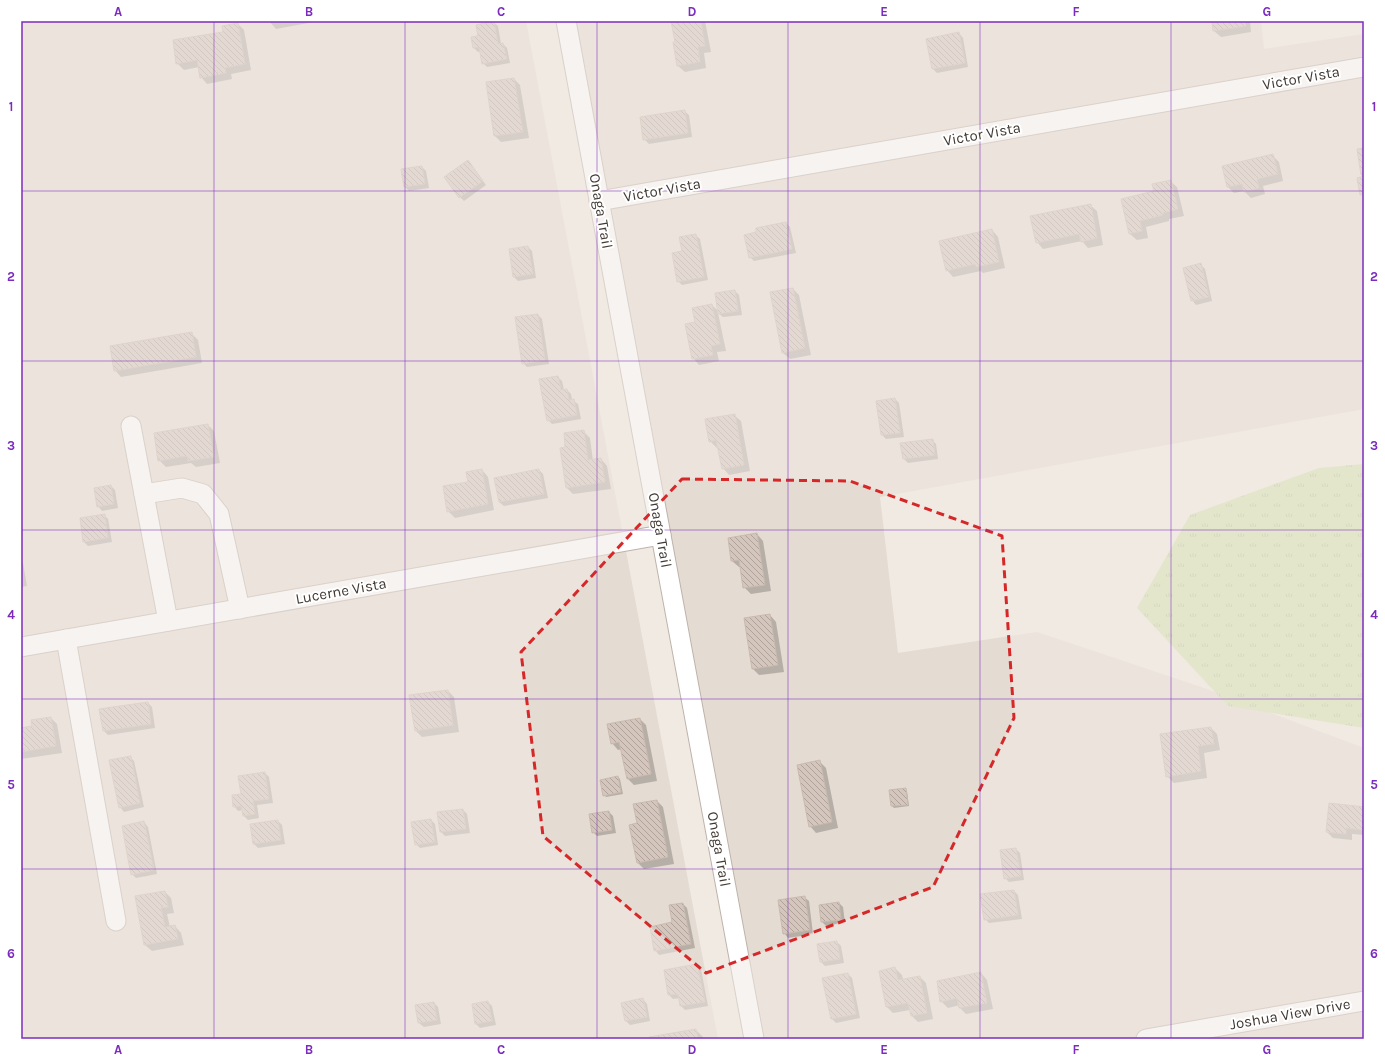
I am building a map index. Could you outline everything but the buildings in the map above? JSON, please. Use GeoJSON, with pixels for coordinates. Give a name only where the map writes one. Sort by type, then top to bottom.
{"type":"FeatureCollection","features":[{"type":"Feature","properties":{"kind":"street","name":"Onaga Trail"},"geometry":{"type":"LineString","coordinates":[[566,21],[754,1039]]}},
{"type":"Feature","properties":{"kind":"street","name":"Victor Vista"},"geometry":{"type":"LineString","coordinates":[[599,201],[1364,67]]}},
{"type":"Feature","properties":{"kind":"street"},"geometry":{"type":"LineString","coordinates":[[131,426],[168,621]]}},
{"type":"Feature","properties":{"kind":"street"},"geometry":{"type":"LineString","coordinates":[[144,494],[182,488],[203,494],[219,514],[240,609]]}},
{"type":"Feature","properties":{"kind":"street","name":"Lucerne Vista"},"geometry":{"type":"LineString","coordinates":[[21,647],[661,535]]}},
{"type":"Feature","properties":{"kind":"street"},"geometry":{"type":"LineString","coordinates":[[66,639],[116,921]]}},
{"type":"Feature","properties":{"kind":"street","name":"Joshua View Drive"},"geometry":{"type":"LineString","coordinates":[[1146,1039],[1364,1001]]}},
{"type":"Feature","properties":{"kind":"highlighted area"},"geometry":{"type":"Polygon","coordinates":[[[682,479],[850,481],[1002,536],[1014,718],[933,887],[706,973],[543,836],[521,652],[682,479]]]}},
{"type":"Feature","properties":{"kind":"shaded area"},"geometry":{"type":"Polygon","coordinates":[[[21,21],[526,21],[718,1039],[21,1039],[21,21]]]}},
{"type":"Feature","properties":{"kind":"shaded area"},"geometry":{"type":"Polygon","coordinates":[[[574,21],[1261,21],[1264,49],[1364,34],[1364,409],[880,497],[898,653],[1037,632],[1204,688],[1364,748],[1364,1039],[761,1039],[574,21]]]}},
{"type":"Feature","properties":{"kind":"green space"},"geometry":{"type":"Polygon","coordinates":[[[1364,464],[1364,728],[1228,706],[1137,608],[1190,515],[1319,468],[1364,464]]]}}]}
